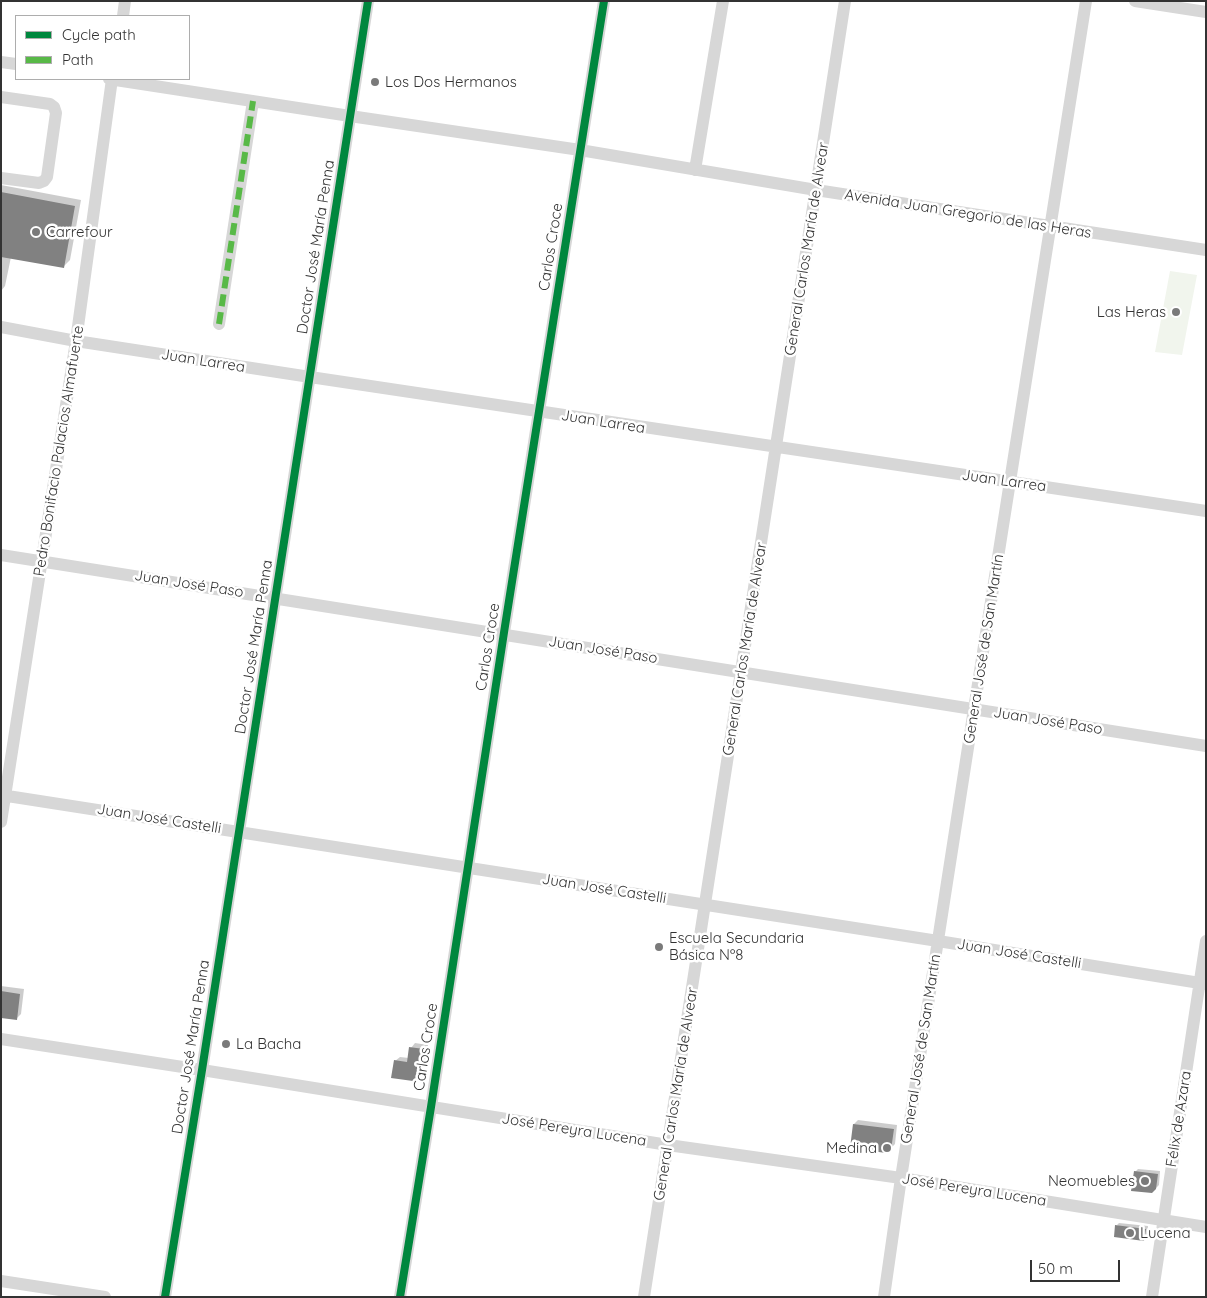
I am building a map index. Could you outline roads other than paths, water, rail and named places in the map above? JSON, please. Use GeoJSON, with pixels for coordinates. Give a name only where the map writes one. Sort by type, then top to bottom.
{"type":"FeatureCollection","features":[{"type":"Feature","properties":{"kind":"street"},"geometry":{"type":"LineString","coordinates":[[123,15],[125,1]]}},
{"type":"Feature","properties":{"kind":"street","name":"Doctor José María Penna"},"geometry":{"type":"LineString","coordinates":[[165,1297],[368,1]]}},
{"type":"Feature","properties":{"kind":"street","name":"Carlos Croce"},"geometry":{"type":"LineString","coordinates":[[400,1297],[604,1]]}},
{"type":"Feature","properties":{"kind":"street"},"geometry":{"type":"LineString","coordinates":[[696,170],[723,1]]}},
{"type":"Feature","properties":{"kind":"street","name":"General Carlos María de Alvear"},"geometry":{"type":"LineString","coordinates":[[644,1297],[846,1]]}},
{"type":"Feature","properties":{"kind":"street","name":"General José de San Martín"},"geometry":{"type":"LineString","coordinates":[[884,1297],[974,709],[1086,1]]}},
{"type":"Feature","properties":{"kind":"street"},"geometry":{"type":"LineString","coordinates":[[1135,1],[1206,12]]}},
{"type":"Feature","properties":{"kind":"street"},"geometry":{"type":"LineString","coordinates":[[1,62],[15,64]]}},
{"type":"Feature","properties":{"kind":"street","name":"Pedro Bonifacio Palacios Almafuerte"},"geometry":{"type":"LineString","coordinates":[[1,822],[3,795],[76,341],[111,80]]}},
{"type":"Feature","properties":{"kind":"street","name":"Avenida Juan Gregorio de las Heras"},"geometry":{"type":"LineString","coordinates":[[117,80],[580,150],[816,190],[1206,250]]}},
{"type":"Feature","properties":{"kind":"street"},"geometry":{"type":"LineString","coordinates":[[1,97],[50,104],[54,107],[56,113],[47,176],[44,181],[39,184],[1,178]]}},
{"type":"Feature","properties":{"kind":"street"},"geometry":{"type":"LineString","coordinates":[[219,324],[253,101]]}},
{"type":"Feature","properties":{"kind":"street","name":"Juan Larrea"},"geometry":{"type":"LineString","coordinates":[[1,327],[76,341],[538,412],[1206,511]]}},
{"type":"Feature","properties":{"kind":"street","name":"Juan José Paso"},"geometry":{"type":"LineString","coordinates":[[1,555],[1206,746]]}},
{"type":"Feature","properties":{"kind":"street","name":"Juan José Castelli"},"geometry":{"type":"LineString","coordinates":[[3,795],[1203,984]]}},
{"type":"Feature","properties":{"kind":"street","name":"Félix de Azara"},"geometry":{"type":"LineString","coordinates":[[1152,1297],[1203,984],[1206,941]]}},
{"type":"Feature","properties":{"kind":"street","name":"José Pereyra Lucena"},"geometry":{"type":"LineString","coordinates":[[1,1039],[668,1145],[901,1178],[1206,1227]]}},
{"type":"Feature","properties":{"kind":"street"},"geometry":{"type":"LineString","coordinates":[[1,1282],[105,1297]]}},
{"type":"Feature","properties":{"kind":"place","name":"Los Dos Hermanos"},"geometry":{"type":"Point","coordinates":[375,82]}},
{"type":"Feature","properties":{"kind":"place","name":"Carrefour"},"geometry":{"type":"Point","coordinates":[36,232]}},
{"type":"Feature","properties":{"kind":"place","name":"Las Heras"},"geometry":{"type":"Point","coordinates":[1176,312]}},
{"type":"Feature","properties":{"kind":"place","name":"Escuela Secundaria Básica Nº8"},"geometry":{"type":"Point","coordinates":[659,947]}},
{"type":"Feature","properties":{"kind":"place","name":"La Bacha"},"geometry":{"type":"Point","coordinates":[226,1044]}},
{"type":"Feature","properties":{"kind":"place","name":"Medina"},"geometry":{"type":"Point","coordinates":[887,1148]}},
{"type":"Feature","properties":{"kind":"place","name":"Neomuebles"},"geometry":{"type":"Point","coordinates":[1145,1181]}},
{"type":"Feature","properties":{"kind":"place","name":"Lucena"},"geometry":{"type":"Point","coordinates":[1130,1233]}}]}
